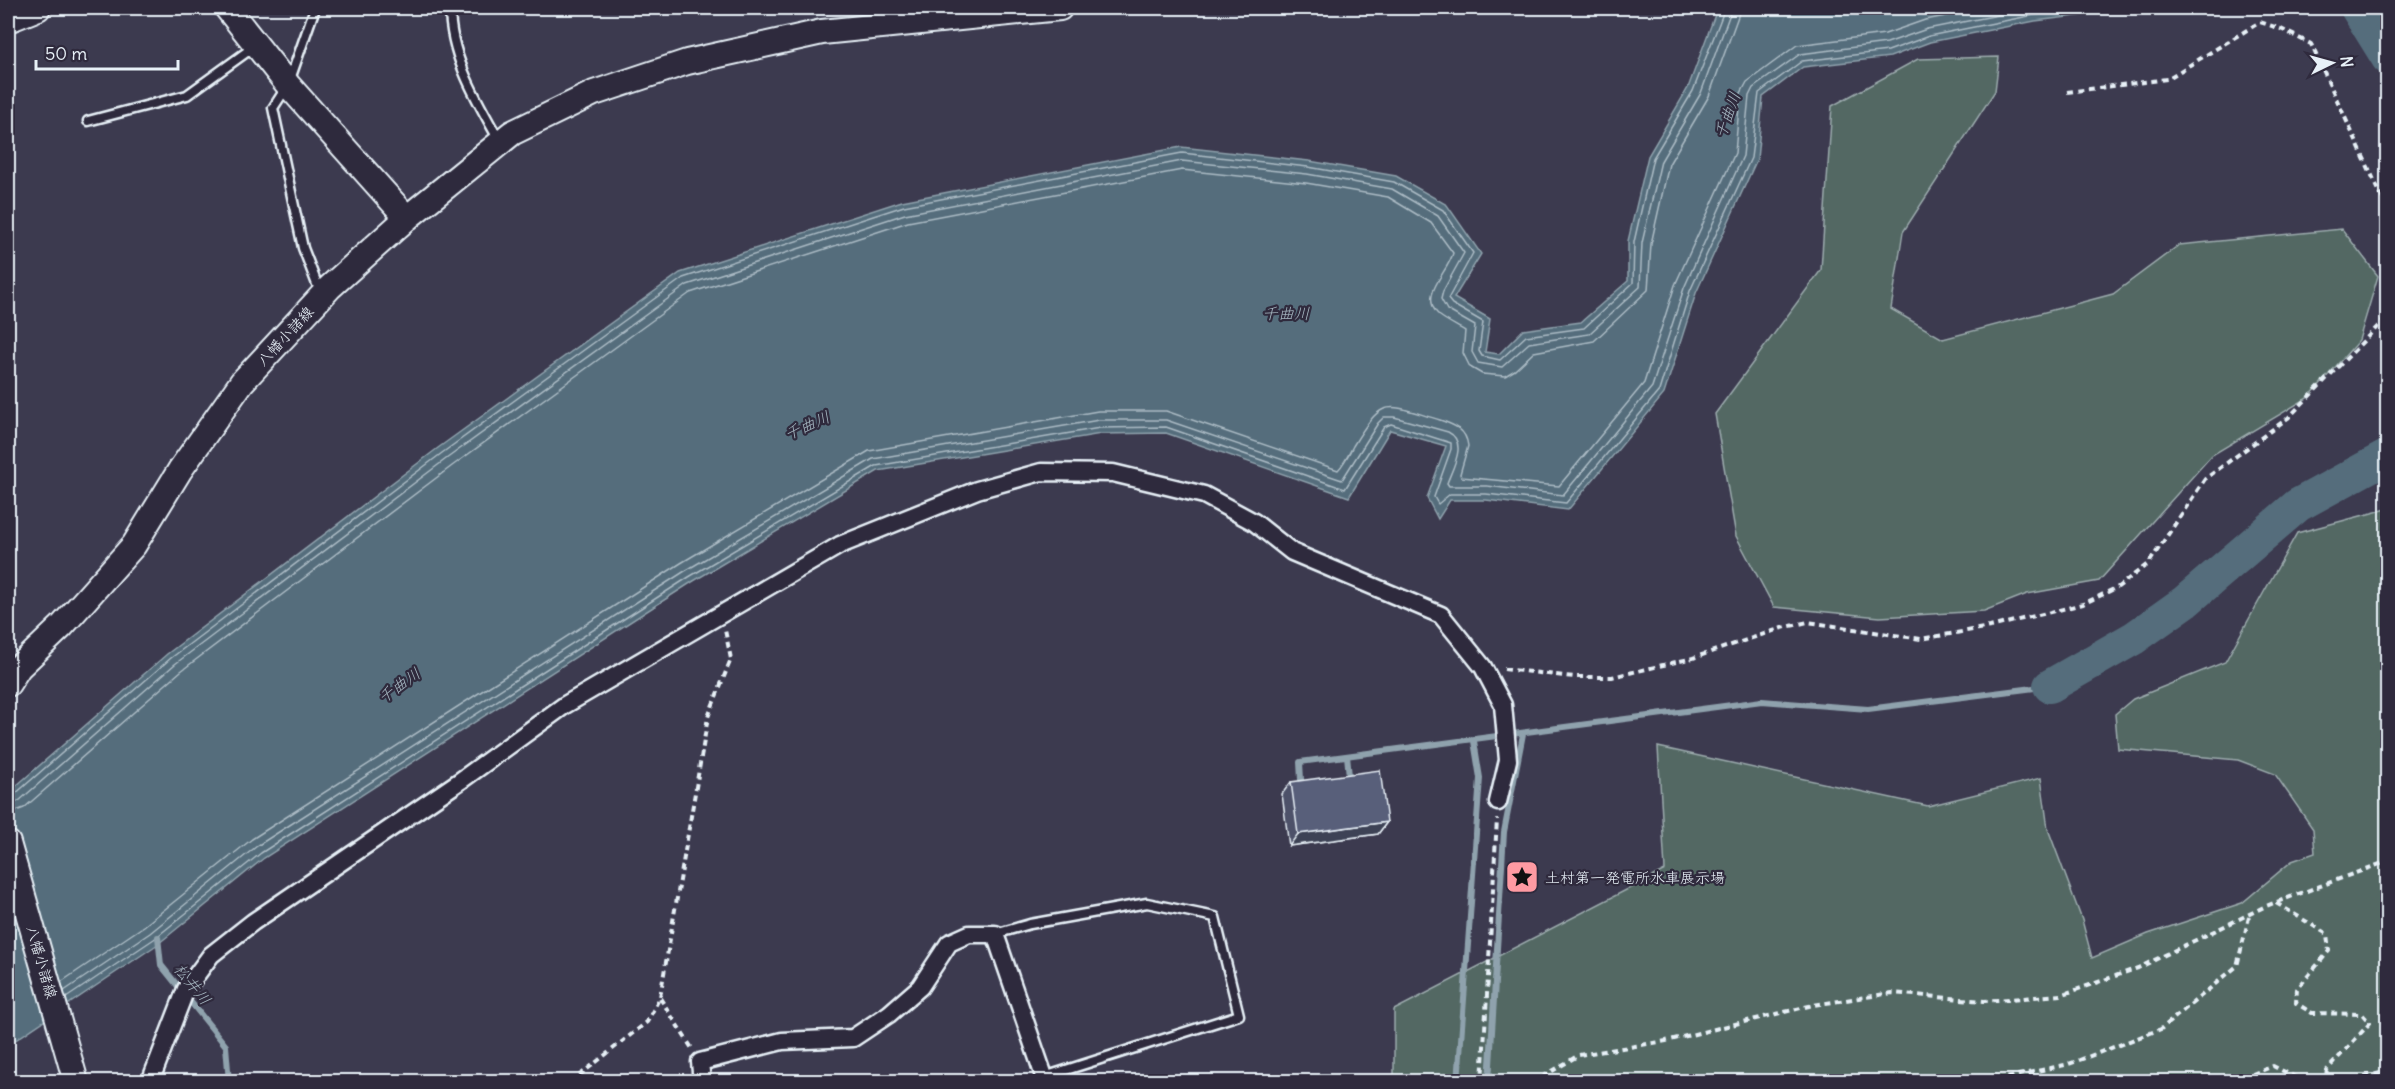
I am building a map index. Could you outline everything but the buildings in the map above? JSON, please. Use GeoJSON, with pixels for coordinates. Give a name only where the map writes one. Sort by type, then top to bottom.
{"type":"FeatureCollection","features":[{"type":"Feature","properties":{"kind":"main road"},"geometry":{"type":"LineString","coordinates":[[8,20],[38,8]]}},
{"type":"Feature","properties":{"kind":"main road"},"geometry":{"type":"LineString","coordinates":[[227,8],[258,44],[288,85],[407,218]]}},
{"type":"Feature","properties":{"kind":"main road","name":"八幡小諸線"},"geometry":{"type":"LineString","coordinates":[[8,684],[18,667],[62,626],[134,545],[180,470],[242,382],[322,296],[407,218],[512,134],[594,93],[687,62],[822,32],[1060,8]]}},
{"type":"Feature","properties":{"kind":"main road","name":"八幡小諸線"},"geometry":{"type":"LineString","coordinates":[[8,843],[76,1082]]}},
{"type":"Feature","properties":{"kind":"street"},"geometry":{"type":"LineString","coordinates":[[150,1082],[186,989],[211,955],[253,922],[460,781],[565,705],[840,545],[977,490],[1041,472],[1113,472],[1204,495],[1254,522],[1293,552],[1441,615],[1483,667],[1503,705],[1508,760],[1498,802]]}},
{"type":"Feature","properties":{"kind":"street"},"geometry":{"type":"LineString","coordinates":[[702,1082],[700,1062],[782,1041],[853,1038],[889,1014],[920,987],[949,944],[969,934],[994,934],[1045,1079]]}},
{"type":"Feature","properties":{"kind":"lane"},"geometry":{"type":"LineString","coordinates":[[315,8],[288,85],[273,108],[303,248],[322,296]]}},
{"type":"Feature","properties":{"kind":"lane"},"geometry":{"type":"LineString","coordinates":[[450,8],[450,26],[468,84],[501,142]]}},
{"type":"Feature","properties":{"kind":"lane"},"geometry":{"type":"LineString","coordinates":[[88,121],[186,95],[258,44]]}},
{"type":"Feature","properties":{"kind":"lane"},"geometry":{"type":"LineString","coordinates":[[994,934],[1030,924],[1147,903],[1215,917],[1239,1015],[1045,1079]]}},
{"type":"Feature","properties":{"kind":"path"},"geometry":{"type":"LineString","coordinates":[[2067,92],[2167,79],[2260,22],[2281,28],[2311,44],[2388,210]]}},
{"type":"Feature","properties":{"kind":"path"},"geometry":{"type":"LineString","coordinates":[[1483,667],[1574,677],[1612,677],[1693,658],[1782,628],[1808,622],[1920,639],[1990,627],[2083,604],[2118,587],[2149,563],[2205,479],[2288,418],[2388,313]]}},
{"type":"Feature","properties":{"kind":"path"},"geometry":{"type":"LineString","coordinates":[[570,1082],[647,1022],[660,997],[708,717],[731,659],[722,612]]}},
{"type":"Feature","properties":{"kind":"path"},"geometry":{"type":"LineString","coordinates":[[1482,1082],[1498,802]]}},
{"type":"Feature","properties":{"kind":"path"},"geometry":{"type":"LineString","coordinates":[[1534,1082],[1579,1055],[1666,1041],[1813,1005],[1893,993],[1984,1001],[2061,995],[2138,968],[2276,902],[2388,861]]}},
{"type":"Feature","properties":{"kind":"path"},"geometry":{"type":"LineString","coordinates":[[2276,902],[2326,934],[2329,951],[2297,989],[2296,1003],[2313,1013],[2362,1014],[2370,1023],[2327,1070],[2325,1082]]}},
{"type":"Feature","properties":{"kind":"path"},"geometry":{"type":"LineString","coordinates":[[1987,1082],[2069,1064],[2161,1029],[2237,966],[2250,913]]}},
{"type":"Feature","properties":{"kind":"path"},"geometry":{"type":"LineString","coordinates":[[660,997],[700,1062]]}},
{"type":"Feature","properties":{"kind":"path"},"geometry":{"type":"LineString","coordinates":[[2234,1082],[2273,1066],[2306,1082]]}},
{"type":"Feature","properties":{"kind":"path"},"geometry":{"type":"LineString","coordinates":[[2344,1082],[2388,1071]]}},
{"type":"Feature","properties":{"kind":"green space"},"geometry":{"type":"Polygon","coordinates":[[[1999,57],[1995,91],[1903,232],[1891,309],[1943,339],[2113,294],[2179,245],[2342,229],[2378,276],[2359,340],[2309,397],[2212,455],[2099,581],[2027,594],[1984,611],[1880,617],[1774,607],[1736,536],[1715,414],[1821,270],[1832,106],[1918,59],[1999,57]]]}},
{"type":"Feature","properties":{"kind":"green space"},"geometry":{"type":"Polygon","coordinates":[[[2387,509],[2387,1081],[1394,1081],[1394,1010],[1665,870],[1658,747],[1928,806],[2041,778],[2048,829],[2082,920],[2092,958],[2148,934],[2242,903],[2292,861],[2315,853],[2313,829],[2275,774],[2238,760],[2118,749],[2115,714],[2133,699],[2225,662],[2297,533],[2387,509]]]}},
{"type":"Feature","properties":{"kind":"water","name":"千曲川"},"geometry":{"type":"Polygon","coordinates":[[[1723,8],[2113,8],[2101,13],[2035,21],[1930,42],[1890,57],[1803,67],[1763,97],[1757,159],[1696,293],[1664,394],[1568,510],[1486,500],[1450,500],[1438,519],[1427,498],[1446,446],[1390,430],[1349,497],[1166,433],[1101,434],[878,471],[692,582],[264,858],[158,944],[8,1045],[8,793],[167,654],[438,448],[680,273],[902,201],[1181,147],[1309,161],[1396,176],[1447,205],[1481,254],[1454,298],[1490,319],[1485,352],[1499,354],[1523,330],[1581,322],[1628,281],[1628,241],[1648,156],[1688,88],[1716,12],[1723,8]]]}},
{"type":"Feature","properties":{"kind":"waterway"},"geometry":{"type":"LineString","coordinates":[[2357,8],[2388,58]]}},
{"type":"Feature","properties":{"kind":"waterway"},"geometry":{"type":"LineString","coordinates":[[2050,686],[2134,638],[2186,601],[2298,505],[2388,456]]}},
{"type":"Feature","properties":{"kind":"waterway"},"geometry":{"type":"LineString","coordinates":[[1301,780],[1300,762],[1762,701],[1868,709],[2050,686]]}},
{"type":"Feature","properties":{"kind":"waterway"},"geometry":{"type":"LineString","coordinates":[[1489,1082],[1504,832],[1523,734]]}},
{"type":"Feature","properties":{"kind":"waterway"},"geometry":{"type":"LineString","coordinates":[[1458,1082],[1480,778],[1474,741]]}},
{"type":"Feature","properties":{"kind":"waterway"},"geometry":{"type":"LineString","coordinates":[[1347,756],[1349,776]]}},
{"type":"Feature","properties":{"kind":"waterway","name":"松井川"},"geometry":{"type":"LineString","coordinates":[[158,937],[161,965],[226,1046],[229,1082]]}},
{"type":"Feature","properties":{"kind":"place","name":"土村第一発電所水車展示場"},"geometry":{"type":"Point","coordinates":[1522,877]}}]}
